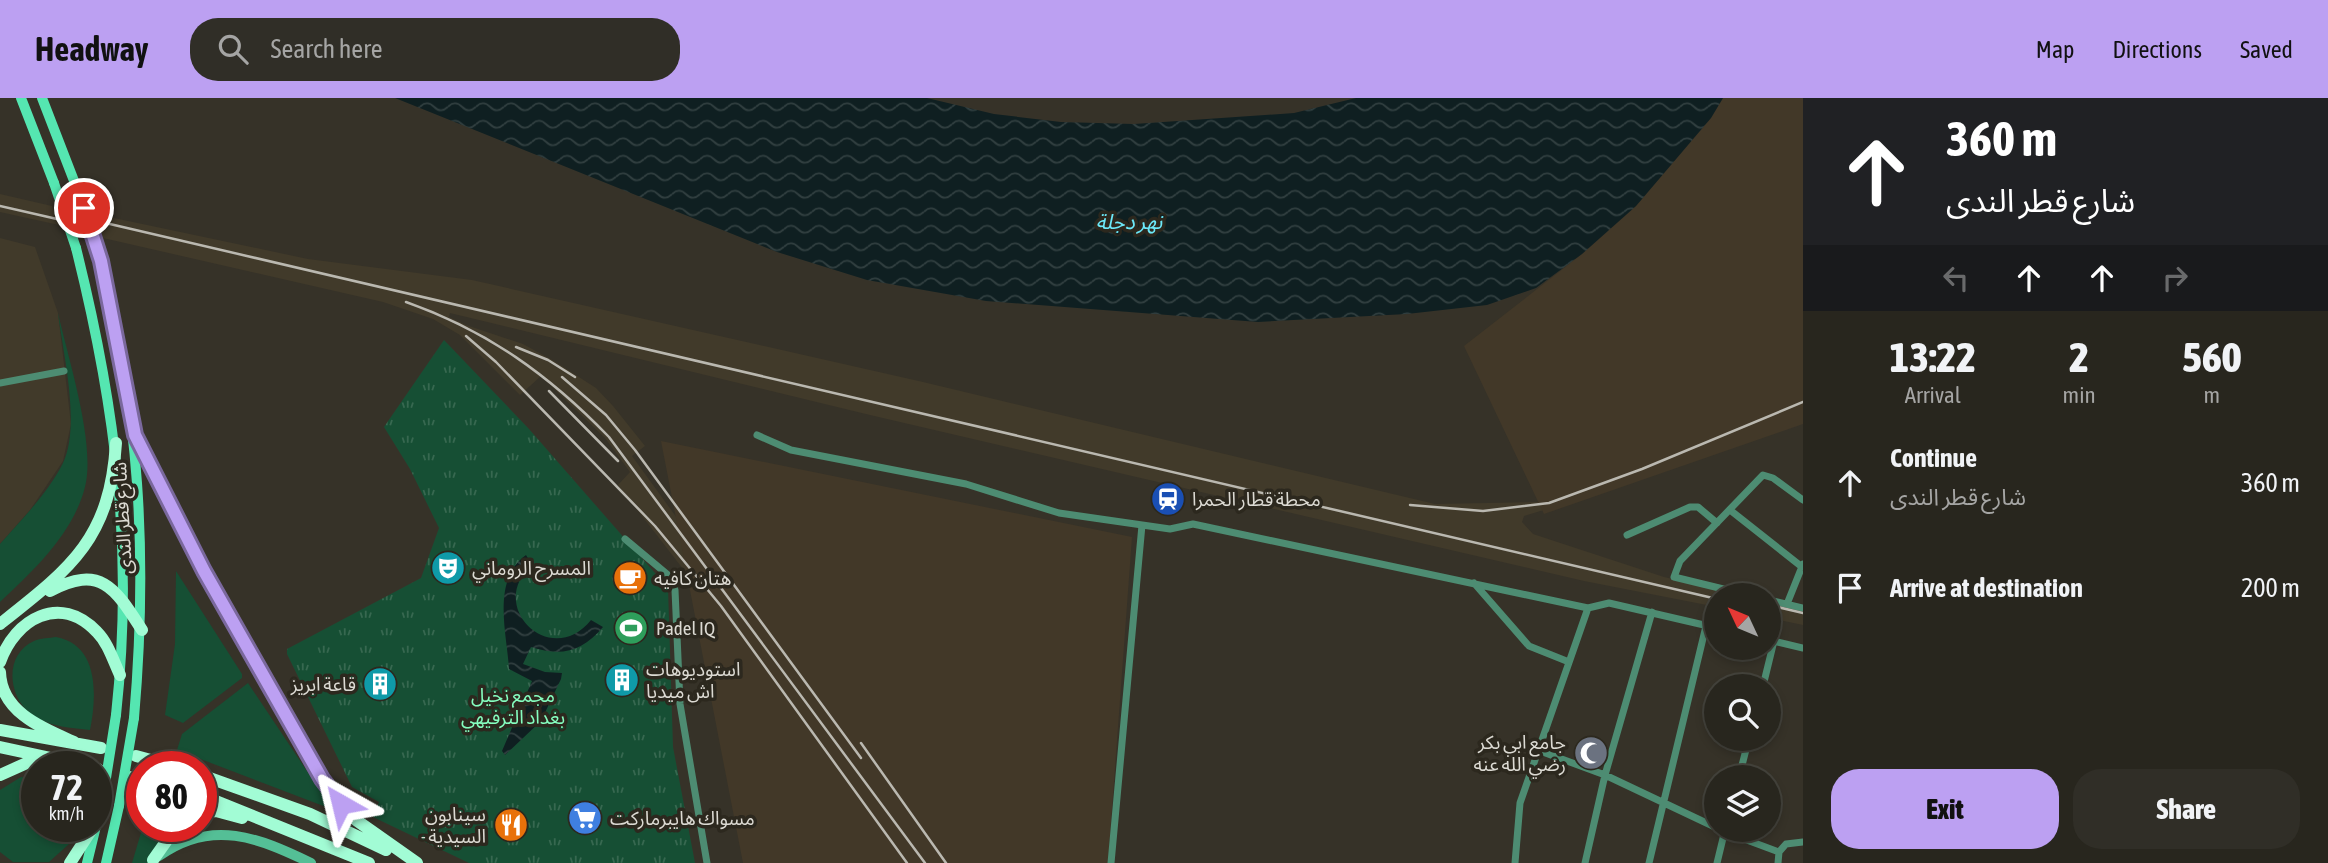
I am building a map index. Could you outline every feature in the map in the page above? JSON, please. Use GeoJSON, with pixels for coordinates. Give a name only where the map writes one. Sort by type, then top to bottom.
{"type":"FeatureCollection","features":[{"type":"Feature","properties":{"kind":"highway"},"geometry":{"type":"LineString","coordinates":[[135,435],[204,571],[322,779],[356,820],[416,863]]}},
{"type":"Feature","properties":{"kind":"highway"},"geometry":{"type":"LineString","coordinates":[[0,624],[65,571],[93,535],[111,486],[116,443]]}},
{"type":"Feature","properties":{"kind":"highway"},"geometry":{"type":"LineString","coordinates":[[30,601],[60,585],[90,578],[103,582],[124,602],[142,630]]}},
{"type":"Feature","properties":{"kind":"highway"},"geometry":{"type":"LineString","coordinates":[[0,662],[6,645],[18,629],[47,614],[64,613],[81,619],[97,632],[120,675]]}},
{"type":"Feature","properties":{"kind":"highway"},"geometry":{"type":"LineString","coordinates":[[0,671],[7,697],[21,714],[74,742]]}},
{"type":"Feature","properties":{"kind":"highway"},"geometry":{"type":"LineString","coordinates":[[0,730],[101,748]]}},
{"type":"Feature","properties":{"kind":"highway"},"geometry":{"type":"LineString","coordinates":[[0,747],[21,752]]}},
{"type":"Feature","properties":{"kind":"highway"},"geometry":{"type":"LineString","coordinates":[[0,775],[21,766]]}},
{"type":"Feature","properties":{"kind":"highway"},"geometry":{"type":"LineString","coordinates":[[217,781],[310,814],[416,863]]}},
{"type":"Feature","properties":{"kind":"highway"},"geometry":{"type":"LineString","coordinates":[[217,801],[369,863]]}},
{"type":"Feature","properties":{"kind":"highway"},"geometry":{"type":"LineString","coordinates":[[217,811],[289,830]]}},
{"type":"Feature","properties":{"kind":"highway"},"geometry":{"type":"LineString","coordinates":[[70,863],[86,842]]}},
{"type":"Feature","properties":{"kind":"highway"},"geometry":{"type":"LineString","coordinates":[[152,861],[166,842]]}},
{"type":"Feature","properties":{"kind":"main road","name":"شارع قطر الندى"},"geometry":{"type":"LineString","coordinates":[[21,98],[76,248],[95,321],[116,443],[123,522],[124,602],[120,675],[109,751]]}},
{"type":"Feature","properties":{"kind":"main road","name":"شارع قطر الندى"},"geometry":{"type":"LineString","coordinates":[[41,98],[76,186],[98,252],[135,435],[142,523],[142,630],[134,718],[106,863]]}},
{"type":"Feature","properties":{"kind":"main road","name":"شارع قطر الندى"},"geometry":{"type":"LineString","coordinates":[[87,863],[92,842]]}},
{"type":"Feature","properties":{"kind":"street"},"geometry":{"type":"LineString","coordinates":[[0,383],[64,371]]}},
{"type":"Feature","properties":{"kind":"street"},"geometry":{"type":"LineString","coordinates":[[757,435],[791,450],[966,484],[1059,513],[1170,529],[1194,524],[1588,608],[1609,603],[1704,625]]}},
{"type":"Feature","properties":{"kind":"street"},"geometry":{"type":"LineString","coordinates":[[1704,584],[1674,577],[1680,561],[1765,474],[1803,500]]}},
{"type":"Feature","properties":{"kind":"street"},"geometry":{"type":"LineString","coordinates":[[1627,535],[1690,507],[1698,507],[1717,523]]}},
{"type":"Feature","properties":{"kind":"street"},"geometry":{"type":"LineString","coordinates":[[1730,510],[1802,566],[1787,604]]}},
{"type":"Feature","properties":{"kind":"street"},"geometry":{"type":"LineString","coordinates":[[1111,863],[1142,525]]}},
{"type":"Feature","properties":{"kind":"street"},"geometry":{"type":"LineString","coordinates":[[625,539],[668,575],[676,590],[680,704],[707,863]]}},
{"type":"Feature","properties":{"kind":"street"},"geometry":{"type":"LineString","coordinates":[[1474,583],[1529,646],[1569,662]]}},
{"type":"Feature","properties":{"kind":"street"},"geometry":{"type":"LineString","coordinates":[[1782,603],[1803,608]]}},
{"type":"Feature","properties":{"kind":"street"},"geometry":{"type":"LineString","coordinates":[[1515,863],[1520,803],[1588,608]]}},
{"type":"Feature","properties":{"kind":"street"},"geometry":{"type":"LineString","coordinates":[[1585,863],[1605,775],[1652,612]]}},
{"type":"Feature","properties":{"kind":"street"},"geometry":{"type":"LineString","coordinates":[[1648,863],[1704,635]]}},
{"type":"Feature","properties":{"kind":"street"},"geometry":{"type":"LineString","coordinates":[[1782,643],[1803,648]]}},
{"type":"Feature","properties":{"kind":"street"},"geometry":{"type":"LineString","coordinates":[[1540,751],[1605,775],[1704,821]]}},
{"type":"Feature","properties":{"kind":"street"},"geometry":{"type":"LineString","coordinates":[[152,861],[187,839],[226,835],[257,839],[311,863]]}},
{"type":"Feature","properties":{"kind":"street"},"geometry":{"type":"LineString","coordinates":[[1779,852],[1791,842],[1802,840]]}},
{"type":"Feature","properties":{"kind":"street"},"geometry":{"type":"LineString","coordinates":[[1717,863],[1720,842]]}},
{"type":"Feature","properties":{"kind":"street"},"geometry":{"type":"LineString","coordinates":[[1753,842],[1779,852]]}},
{"type":"Feature","properties":{"kind":"street"},"geometry":{"type":"LineString","coordinates":[[1779,852],[1779,863]]}},
{"type":"Feature","properties":{"kind":"shaded area"},"geometry":{"type":"Polygon","coordinates":[[[1723,98],[1803,98],[1803,424],[1544,514],[1464,346],[1582,254],[1636,206],[1711,118],[1723,98]]]}},
{"type":"Feature","properties":{"kind":"shaded area"},"geometry":{"type":"Polygon","coordinates":[[[0,194],[52,206],[59,225],[0,212],[0,194]]]}},
{"type":"Feature","properties":{"kind":"shaded area"},"geometry":{"type":"Polygon","coordinates":[[[95,214],[308,259],[472,280],[923,382],[1435,504],[1542,502],[1557,506],[1524,516],[1522,522],[1533,534],[1664,577],[1704,586],[1704,604],[1584,581],[870,415],[450,313],[449,317],[466,325],[523,344],[554,361],[596,388],[613,406],[645,446],[632,456],[743,609],[762,671],[618,485],[630,472],[605,438],[541,376],[520,395],[460,335],[433,319],[383,302],[103,238],[95,214]]]}},
{"type":"Feature","properties":{"kind":"shaded area"},"geometry":{"type":"Polygon","coordinates":[[[0,238],[35,247],[58,313],[71,424],[63,461],[30,510],[0,544],[0,238]]]}},
{"type":"Feature","properties":{"kind":"shaded area"},"geometry":{"type":"Polygon","coordinates":[[[661,441],[1132,537],[1108,863],[743,863],[661,441]]]}},
{"type":"Feature","properties":{"kind":"shaded area"},"geometry":{"type":"Polygon","coordinates":[[[1782,605],[1803,609],[1803,625],[1782,621],[1782,605]]]}},
{"type":"Feature","properties":{"kind":"green space"},"geometry":{"type":"Polygon","coordinates":[[[58,313],[84,425],[87,448],[85,487],[62,536],[0,602],[0,544],[50,485],[63,463],[68,447],[71,410],[58,313]]]}},
{"type":"Feature","properties":{"kind":"green space","name":"مجمع نخيل بغداد الترفيهي"},"geometry":{"type":"Polygon","coordinates":[[[444,340],[529,429],[668,588],[673,747],[695,863],[469,863],[373,817],[379,802],[352,787],[287,654],[287,649],[421,578],[439,528],[410,469],[384,427],[444,340]]]}},
{"type":"Feature","properties":{"kind":"green space"},"geometry":{"type":"Polygon","coordinates":[[[176,571],[242,674],[242,678],[183,723],[165,715],[175,644],[176,571]]]}},
{"type":"Feature","properties":{"kind":"green space"},"geometry":{"type":"Polygon","coordinates":[[[56,637],[70,642],[88,661],[94,687],[90,730],[56,725],[37,718],[27,711],[15,691],[13,668],[17,657],[36,640],[56,637]]]}},
{"type":"Feature","properties":{"kind":"green space"},"geometry":{"type":"Polygon","coordinates":[[[248,683],[327,801],[326,807],[217,765],[217,751],[177,750],[182,734],[248,683]]]}},
{"type":"Feature","properties":{"kind":"green space"},"geometry":{"type":"Polygon","coordinates":[[[21,777],[21,842],[69,844],[49,862],[13,862],[0,852],[0,790],[21,777]]]}},
{"type":"Feature","properties":{"kind":"green space"},"geometry":{"type":"Polygon","coordinates":[[[138,842],[163,842],[149,863],[132,863],[138,842]]]}},
{"type":"Feature","properties":{"kind":"water","name":"نهر دجلة"},"geometry":{"type":"Polygon","coordinates":[[[395,98],[927,98],[994,114],[1061,122],[1134,124],[1294,113],[1356,98],[1723,98],[1711,118],[1636,206],[1582,254],[1536,288],[1487,305],[1407,314],[1258,322],[986,301],[867,280],[777,252],[395,98]]]}},
{"type":"Feature","properties":{"kind":"water"},"geometry":{"type":"Polygon","coordinates":[[[526,555],[532,565],[519,581],[516,598],[519,614],[529,627],[542,635],[558,638],[575,634],[591,620],[603,627],[587,642],[570,650],[552,652],[531,647],[523,664],[545,672],[562,673],[561,679],[541,721],[505,755],[502,751],[532,681],[509,669],[504,624],[508,578],[526,555]]]}},
{"type":"Feature","properties":{"kind":"railway"},"geometry":{"type":"LineString","coordinates":[[0,206],[57,219]]}},
{"type":"Feature","properties":{"kind":"railway"},"geometry":{"type":"LineString","coordinates":[[97,221],[1704,596]]}},
{"type":"Feature","properties":{"kind":"railway"},"geometry":{"type":"LineString","coordinates":[[406,302],[464,327],[516,357],[564,394],[609,437],[925,863]]}},
{"type":"Feature","properties":{"kind":"railway"},"geometry":{"type":"LineString","coordinates":[[466,336],[496,362],[655,526],[721,606],[907,863]]}},
{"type":"Feature","properties":{"kind":"railway"},"geometry":{"type":"LineString","coordinates":[[516,347],[548,360],[575,377]]}},
{"type":"Feature","properties":{"kind":"railway"},"geometry":{"type":"LineString","coordinates":[[562,377],[606,415],[635,450],[861,758]]}},
{"type":"Feature","properties":{"kind":"railway"},"geometry":{"type":"LineString","coordinates":[[549,391],[618,461]]}},
{"type":"Feature","properties":{"kind":"railway"},"geometry":{"type":"LineString","coordinates":[[1410,505],[1483,511],[1549,503],[1642,469],[1803,402]]}},
{"type":"Feature","properties":{"kind":"railway"},"geometry":{"type":"LineString","coordinates":[[1782,608],[1803,613]]}},
{"type":"Feature","properties":{"kind":"railway"},"geometry":{"type":"LineString","coordinates":[[861,743],[946,863]]}},
{"type":"Feature","properties":{"kind":"place","name":"محطة قطار الحمرا"},"geometry":{"type":"Point","coordinates":[1168,499]}},
{"type":"Feature","properties":{"kind":"place","name":"المسرح الروماني"},"geometry":{"type":"Point","coordinates":[448,568]}},
{"type":"Feature","properties":{"kind":"place","name":"هتان كافيه"},"geometry":{"type":"Point","coordinates":[630,578]}},
{"type":"Feature","properties":{"kind":"place","name":"Padel IQ"},"geometry":{"type":"Point","coordinates":[631,628]}},
{"type":"Feature","properties":{"kind":"place","name":"استوديوهات اش ميديا"},"geometry":{"type":"Point","coordinates":[622,680]}},
{"type":"Feature","properties":{"kind":"place","name":"قاعة ابريز"},"geometry":{"type":"Point","coordinates":[380,684]}},
{"type":"Feature","properties":{"kind":"place","name":"جامع ابي بكر رضي الله عنه"},"geometry":{"type":"Point","coordinates":[1591,753]}},
{"type":"Feature","properties":{"kind":"place","name":"مسواك هايبرماركت"},"geometry":{"type":"Point","coordinates":[585,818]}},
{"type":"Feature","properties":{"kind":"place","name":"سينابون - السيدية"},"geometry":{"type":"Point","coordinates":[511,825]}},
{"type":"Feature","properties":{"kind":"route"},"geometry":{"type":"LineString","coordinates":[[84,208],[101,261],[115,323],[135,435],[243,642],[322,779],[341,804]]}}]}
